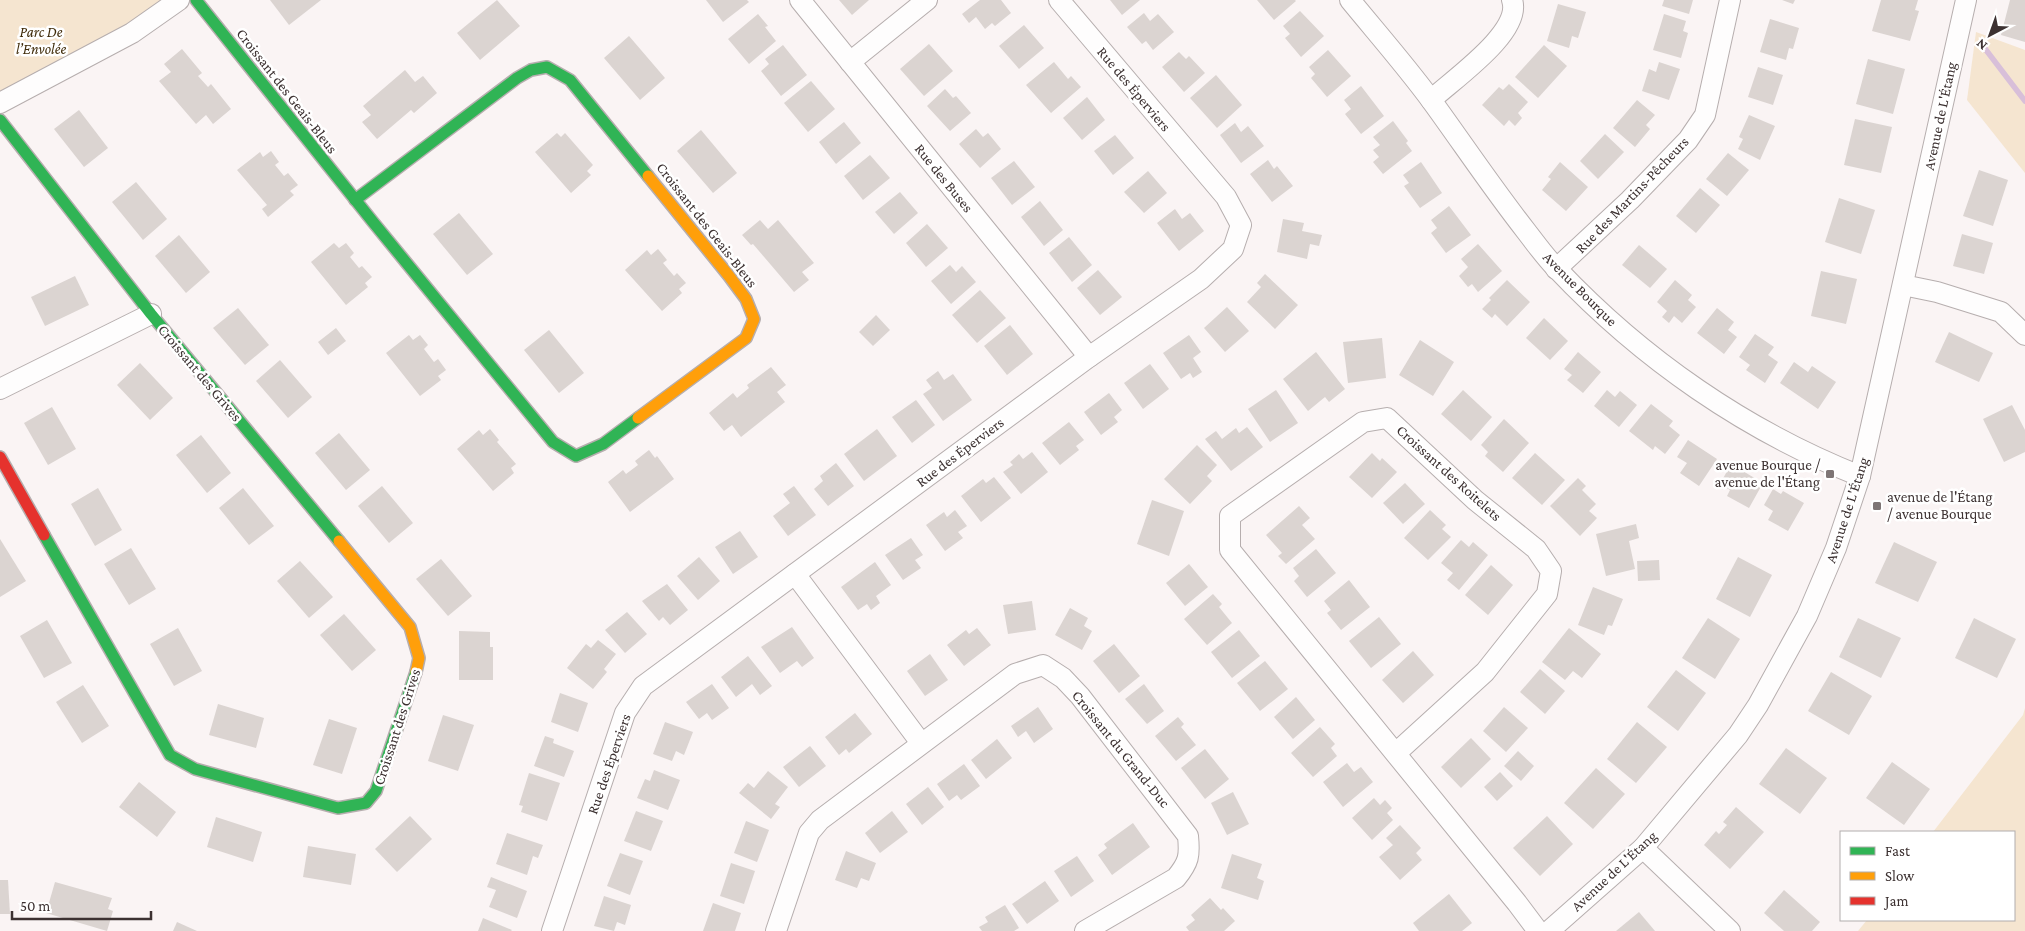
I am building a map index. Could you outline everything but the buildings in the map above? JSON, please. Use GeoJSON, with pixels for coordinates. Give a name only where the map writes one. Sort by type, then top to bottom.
{"type":"FeatureCollection","features":[{"type":"Feature","properties":{"kind":"street"},"geometry":{"type":"LineString","coordinates":[[0,103],[132,33],[179,0]]}},
{"type":"Feature","properties":{"kind":"street","name":"Croissant des Geais-Bleus"},"geometry":{"type":"LineString","coordinates":[[196,0],[355,200],[553,442],[576,456],[603,444],[746,338],[754,319],[746,299],[668,199],[570,80],[547,67],[530,70],[517,78],[355,200]]}},
{"type":"Feature","properties":{"kind":"street","name":"Rue des Buses"},"geometry":{"type":"LineString","coordinates":[[800,0],[1089,356]]}},
{"type":"Feature","properties":{"kind":"street"},"geometry":{"type":"LineString","coordinates":[[850,62],[927,0]]}},
{"type":"Feature","properties":{"kind":"street","name":"Rue des Éperviers"},"geometry":{"type":"LineString","coordinates":[[552,931],[625,714],[643,686],[1089,356],[1201,279],[1233,249],[1241,225],[1226,197],[1058,0]]}},
{"type":"Feature","properties":{"kind":"street","name":"Avenue Bourque"},"geometry":{"type":"LineString","coordinates":[[1350,0],[1431,100],[1506,206],[1556,268],[1630,339],[1699,391],[1763,431],[1860,476]]}},
{"type":"Feature","properties":{"kind":"street"},"geometry":{"type":"LineString","coordinates":[[1431,100],[1493,45],[1509,26],[1514,7],[1512,0]]}},
{"type":"Feature","properties":{"kind":"street","name":"Rue des Martins-Pêcheurs"},"geometry":{"type":"LineString","coordinates":[[1556,268],[1630,200],[1688,140],[1705,114],[1730,0]]}},
{"type":"Feature","properties":{"kind":"street","name":"Avenue de L'Étang"},"geometry":{"type":"LineString","coordinates":[[1549,931],[1643,848],[1713,767],[1758,705],[1807,616],[1836,548],[1860,476],[1966,0]]}},
{"type":"Feature","properties":{"kind":"street","name":"Croissant des Grives"},"geometry":{"type":"LineString","coordinates":[[0,120],[151,314],[410,628],[419,658],[414,684],[376,791],[366,803],[338,808],[195,769],[170,755],[0,457]]}},
{"type":"Feature","properties":{"kind":"street"},"geometry":{"type":"LineString","coordinates":[[1903,285],[1940,292],[2001,312],[2025,335]]}},
{"type":"Feature","properties":{"kind":"street","name":"Croissant des Grives"},"geometry":{"type":"LineString","coordinates":[[0,389],[151,314]]}},
{"type":"Feature","properties":{"kind":"street","name":"Croissant des Roitelets"},"geometry":{"type":"LineString","coordinates":[[1396,753],[1485,672],[1548,594],[1551,571],[1536,549],[1475,500],[1387,418],[1363,422],[1230,516],[1230,550],[1518,903],[1538,931]]}},
{"type":"Feature","properties":{"kind":"street"},"geometry":{"type":"LineString","coordinates":[[795,574],[921,744]]}},
{"type":"Feature","properties":{"kind":"street","name":"Croissant du Grand-Duc"},"geometry":{"type":"LineString","coordinates":[[776,931],[809,833],[820,820],[1016,674],[1044,665],[1063,678],[1080,696],[1180,823],[1188,836],[1189,852],[1186,865],[1176,878],[1085,931]]}},
{"type":"Feature","properties":{"kind":"street"},"geometry":{"type":"LineString","coordinates":[[1643,848],[1730,931]]}},
{"type":"Feature","properties":{"kind":"green space","name":"Parc De l’Envolée"},"geometry":{"type":"Polygon","coordinates":[[[0,0],[186,0],[0,114],[0,0]]]}},
{"type":"Feature","properties":{"kind":"green space"},"geometry":{"type":"Polygon","coordinates":[[[1976,32],[2025,50],[2025,173],[1967,100],[1976,32]]]}},
{"type":"Feature","properties":{"kind":"green space"},"geometry":{"type":"Polygon","coordinates":[[[2025,708],[2025,931],[1858,931],[1866,921],[2015,921],[2015,831],[1934,831],[2023,715],[2025,708]]]}},
{"type":"Feature","properties":{"kind":"waterway"},"geometry":{"type":"LineString","coordinates":[[1983,46],[2025,101]]}},
{"type":"Feature","properties":{"kind":"traffic: fast"},"geometry":{"type":"LineString","coordinates":[[196,0],[373,222],[553,442],[576,456],[603,444],[638,418]]}},
{"type":"Feature","properties":{"kind":"traffic: fast"},"geometry":{"type":"LineString","coordinates":[[355,200],[517,78],[531,70],[547,67],[570,80],[648,176]]}},
{"type":"Feature","properties":{"kind":"traffic: fast"},"geometry":{"type":"LineString","coordinates":[[0,120],[151,314],[339,541]]}},
{"type":"Feature","properties":{"kind":"traffic: fast"},"geometry":{"type":"LineString","coordinates":[[44,535],[170,755],[195,769],[338,808],[366,803],[376,791],[416,672]]}},
{"type":"Feature","properties":{"kind":"traffic: slow"},"geometry":{"type":"LineString","coordinates":[[638,418],[746,338],[754,319],[746,299],[729,276],[648,176]]}},
{"type":"Feature","properties":{"kind":"traffic: slow"},"geometry":{"type":"LineString","coordinates":[[339,541],[410,627],[419,658],[416,672]]}},
{"type":"Feature","properties":{"kind":"traffic: jam"},"geometry":{"type":"LineString","coordinates":[[0,457],[44,535]]}},
{"type":"Feature","properties":{"kind":"place","name":"avenue Bourque / avenue de l'Étang"},"geometry":{"type":"Point","coordinates":[1830,474]}},
{"type":"Feature","properties":{"kind":"place","name":"avenue de l'Étang / avenue Bourque"},"geometry":{"type":"Point","coordinates":[1877,506]}}]}
